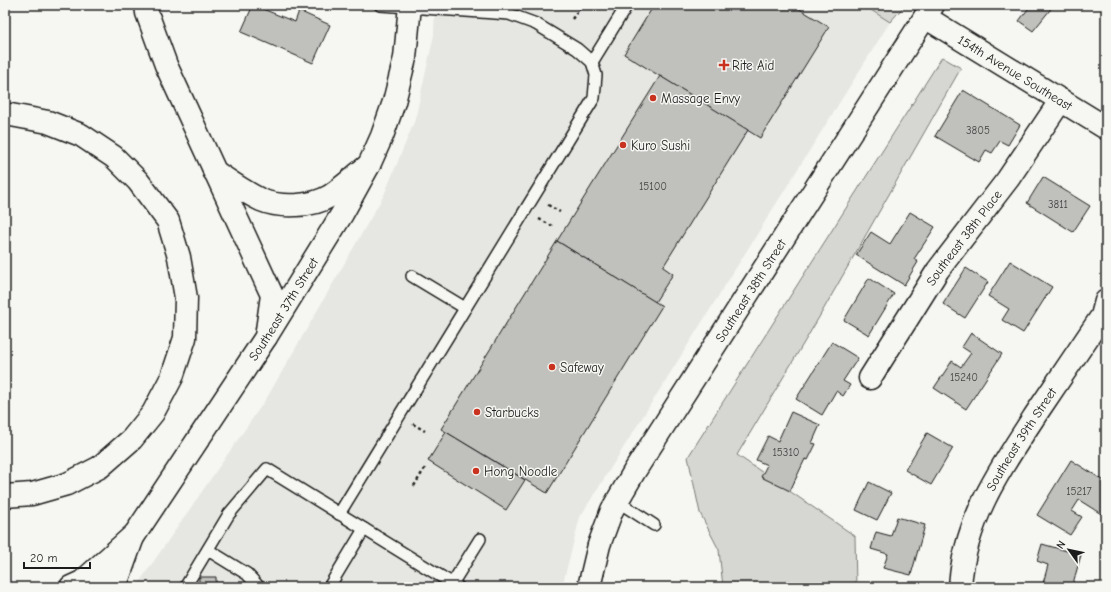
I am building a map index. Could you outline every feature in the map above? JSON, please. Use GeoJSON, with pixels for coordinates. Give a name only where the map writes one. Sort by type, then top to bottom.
{"type":"FeatureCollection","features":[{"type":"Feature","properties":{"kind":"main road"},"geometry":{"type":"LineString","coordinates":[[146,5],[147,13],[166,66],[272,295],[266,337]]}},
{"type":"Feature","properties":{"kind":"main road","name":"Southeast 37th Street"},"geometry":{"type":"LineString","coordinates":[[100,587],[266,337],[342,214],[369,165],[382,136],[394,102],[405,58],[410,7]]}},
{"type":"Feature","properties":{"kind":"main road","name":"154th Avenue Southeast"},"geometry":{"type":"LineString","coordinates":[[929,11],[1061,100],[1106,128]]}},
{"type":"Feature","properties":{"kind":"main road","name":"Southeast 38th Street"},"geometry":{"type":"LineString","coordinates":[[590,587],[599,546],[612,510],[634,472],[929,11]]}},
{"type":"Feature","properties":{"kind":"main road","name":"Southeast 38th Place"},"geometry":{"type":"LineString","coordinates":[[870,378],[938,270],[1008,179],[1061,100]]}},
{"type":"Feature","properties":{"kind":"main road"},"geometry":{"type":"LineString","coordinates":[[5,116],[48,122],[81,135],[114,157],[138,181],[168,221],[180,256],[186,298],[184,338],[172,377],[153,413],[132,439],[100,467],[67,484],[32,494],[5,496]]}},
{"type":"Feature","properties":{"kind":"main road"},"geometry":{"type":"LineString","coordinates":[[214,171],[263,200],[287,205],[310,204],[329,196],[369,165]]}},
{"type":"Feature","properties":{"kind":"main road","name":"Southeast 39th Street"},"geometry":{"type":"LineString","coordinates":[[960,587],[961,572],[971,529],[986,494],[1005,462],[1105,312]]}},
{"type":"Feature","properties":{"kind":"main road"},"geometry":{"type":"LineString","coordinates":[[71,587],[82,582],[134,535]]}},
{"type":"Feature","properties":{"kind":"main road"},"geometry":{"type":"LineString","coordinates":[[116,587],[134,535]]}},
{"type":"Feature","properties":{"kind":"lane"},"geometry":{"type":"LineString","coordinates":[[339,514],[594,98],[596,74],[592,62],[577,49],[536,24],[509,14],[486,8],[380,5]]}},
{"type":"Feature","properties":{"kind":"lane"},"geometry":{"type":"LineString","coordinates":[[592,62],[627,5]]}},
{"type":"Feature","properties":{"kind":"lane"},"geometry":{"type":"LineString","coordinates":[[412,276],[465,308]]}},
{"type":"Feature","properties":{"kind":"lane"},"geometry":{"type":"LineString","coordinates":[[187,587],[187,584],[229,514],[267,469],[454,586],[480,539]]}},
{"type":"Feature","properties":{"kind":"lane"},"geometry":{"type":"LineString","coordinates":[[617,501],[654,525]]}},
{"type":"Feature","properties":{"kind":"lane"},"geometry":{"type":"LineString","coordinates":[[328,587],[364,529]]}},
{"type":"Feature","properties":{"kind":"lane"},"geometry":{"type":"LineString","coordinates":[[208,550],[247,574],[259,587]]}},
{"type":"Feature","properties":{"kind":"path"},"geometry":{"type":"LineString","coordinates":[[572,19],[582,5]]}},
{"type":"Feature","properties":{"kind":"path"},"geometry":{"type":"LineString","coordinates":[[589,5],[597,10],[604,5]]}},
{"type":"Feature","properties":{"kind":"path"},"geometry":{"type":"LineString","coordinates":[[544,203],[560,212]]}},
{"type":"Feature","properties":{"kind":"path"},"geometry":{"type":"LineString","coordinates":[[535,217],[552,226]]}},
{"type":"Feature","properties":{"kind":"path"},"geometry":{"type":"LineString","coordinates":[[409,421],[424,431]]}},
{"type":"Feature","properties":{"kind":"path"},"geometry":{"type":"LineString","coordinates":[[414,486],[425,468]]}},
{"type":"Feature","properties":{"kind":"shaded area"},"geometry":{"type":"Polygon","coordinates":[[[435,5],[863,5],[890,22],[580,517],[562,587],[136,587],[268,396],[384,195],[415,120],[434,35],[435,5]]]}},
{"type":"Feature","properties":{"kind":"shaded area"},"geometry":{"type":"Polygon","coordinates":[[[863,5],[905,5],[890,22],[863,5]]]}},
{"type":"Feature","properties":{"kind":"shaded area"},"geometry":{"type":"Polygon","coordinates":[[[942,57],[961,68],[818,319],[737,455],[855,536],[856,587],[723,587],[719,550],[700,513],[688,457],[942,57]]]}},
{"type":"Feature","properties":{"kind":"building"},"geometry":{"type":"Polygon","coordinates":[[[253,5],[295,22],[299,11],[330,25],[313,63],[241,32],[253,5]]]}},
{"type":"Feature","properties":{"kind":"building","name":"Rite Aid"},"geometry":{"type":"Polygon","coordinates":[[[654,5],[793,5],[829,27],[760,138],[624,54],[654,5]]]}},
{"type":"Feature","properties":{"kind":"building"},"geometry":{"type":"Polygon","coordinates":[[[1031,5],[1054,5],[1033,31],[1019,21],[1031,5]]]}},
{"type":"Feature","properties":{"kind":"building"},"geometry":{"type":"Polygon","coordinates":[[[660,76],[748,130],[663,267],[673,274],[655,302],[557,241],[660,76]]]}},
{"type":"Feature","properties":{"kind":"building"},"geometry":{"type":"Polygon","coordinates":[[[963,90],[1020,125],[1008,145],[1000,141],[992,153],[986,150],[979,162],[935,136],[963,90]]]}},
{"type":"Feature","properties":{"kind":"building"},"geometry":{"type":"Polygon","coordinates":[[[1043,177],[1090,206],[1073,232],[1027,203],[1043,177]]]}},
{"type":"Feature","properties":{"kind":"building"},"geometry":{"type":"Polygon","coordinates":[[[910,212],[935,227],[914,259],[918,262],[904,285],[856,255],[871,232],[890,244],[910,212]]]}},
{"type":"Feature","properties":{"kind":"building","name":"Safeway"},"geometry":{"type":"Polygon","coordinates":[[[557,241],[662,306],[547,493],[441,429],[557,241]]]}},
{"type":"Feature","properties":{"kind":"building"},"geometry":{"type":"Polygon","coordinates":[[[1010,261],[1052,287],[1023,333],[1002,320],[1009,309],[988,296],[1010,261]]]}},
{"type":"Feature","properties":{"kind":"building"},"geometry":{"type":"Polygon","coordinates":[[[966,268],[988,282],[965,318],[943,304],[966,268]]]}},
{"type":"Feature","properties":{"kind":"building"},"geometry":{"type":"Polygon","coordinates":[[[869,278],[894,294],[869,335],[844,320],[869,278]]]}},
{"type":"Feature","properties":{"kind":"building"},"geometry":{"type":"Polygon","coordinates":[[[971,333],[1002,354],[966,409],[934,388],[952,361],[961,367],[971,353],[962,347],[971,333]]]}},
{"type":"Feature","properties":{"kind":"building"},"geometry":{"type":"Polygon","coordinates":[[[832,342],[858,358],[843,381],[850,385],[843,396],[836,391],[822,415],[796,399],[832,342]]]}},
{"type":"Feature","properties":{"kind":"building"},"geometry":{"type":"Polygon","coordinates":[[[791,412],[820,425],[812,443],[816,444],[808,460],[805,459],[790,491],[761,477],[767,465],[756,460],[768,436],[778,441],[791,412]]]}},
{"type":"Feature","properties":{"kind":"building","name":"Hong Noodle"},"geometry":{"type":"Polygon","coordinates":[[[446,432],[525,480],[506,510],[428,461],[446,432]]]}},
{"type":"Feature","properties":{"kind":"building"},"geometry":{"type":"Polygon","coordinates":[[[927,433],[953,448],[931,485],[905,470],[927,433]]]}},
{"type":"Feature","properties":{"kind":"building"},"geometry":{"type":"Polygon","coordinates":[[[1071,460],[1106,482],[1106,517],[1079,500],[1072,511],[1082,517],[1070,535],[1037,515],[1071,460]]]}},
{"type":"Feature","properties":{"kind":"building"},"geometry":{"type":"Polygon","coordinates":[[[869,482],[891,493],[877,520],[856,510],[869,482]]]}},
{"type":"Feature","properties":{"kind":"building"},"geometry":{"type":"Polygon","coordinates":[[[897,517],[925,525],[911,575],[883,568],[888,554],[871,549],[876,532],[891,536],[897,517]]]}},
{"type":"Feature","properties":{"kind":"building"},"geometry":{"type":"Polygon","coordinates":[[[1042,544],[1081,555],[1072,587],[1042,587],[1048,565],[1037,561],[1042,544]]]}},
{"type":"Feature","properties":{"kind":"building"},"geometry":{"type":"Polygon","coordinates":[[[199,577],[216,577],[216,583],[240,583],[240,587],[199,587],[199,577]]]}},
{"type":"Feature","properties":{"kind":"place","name":"Rite Aid"},"geometry":{"type":"Point","coordinates":[724,65]}},
{"type":"Feature","properties":{"kind":"place","name":"Massage Envy"},"geometry":{"type":"Point","coordinates":[653,98]}},
{"type":"Feature","properties":{"kind":"place","name":"Kuro Sushi"},"geometry":{"type":"Point","coordinates":[623,145]}},
{"type":"Feature","properties":{"kind":"place","name":"Safeway"},"geometry":{"type":"Point","coordinates":[552,367]}},
{"type":"Feature","properties":{"kind":"place","name":"Starbucks"},"geometry":{"type":"Point","coordinates":[477,412]}},
{"type":"Feature","properties":{"kind":"place","name":"Hong Noodle"},"geometry":{"type":"Point","coordinates":[476,471]}}]}
